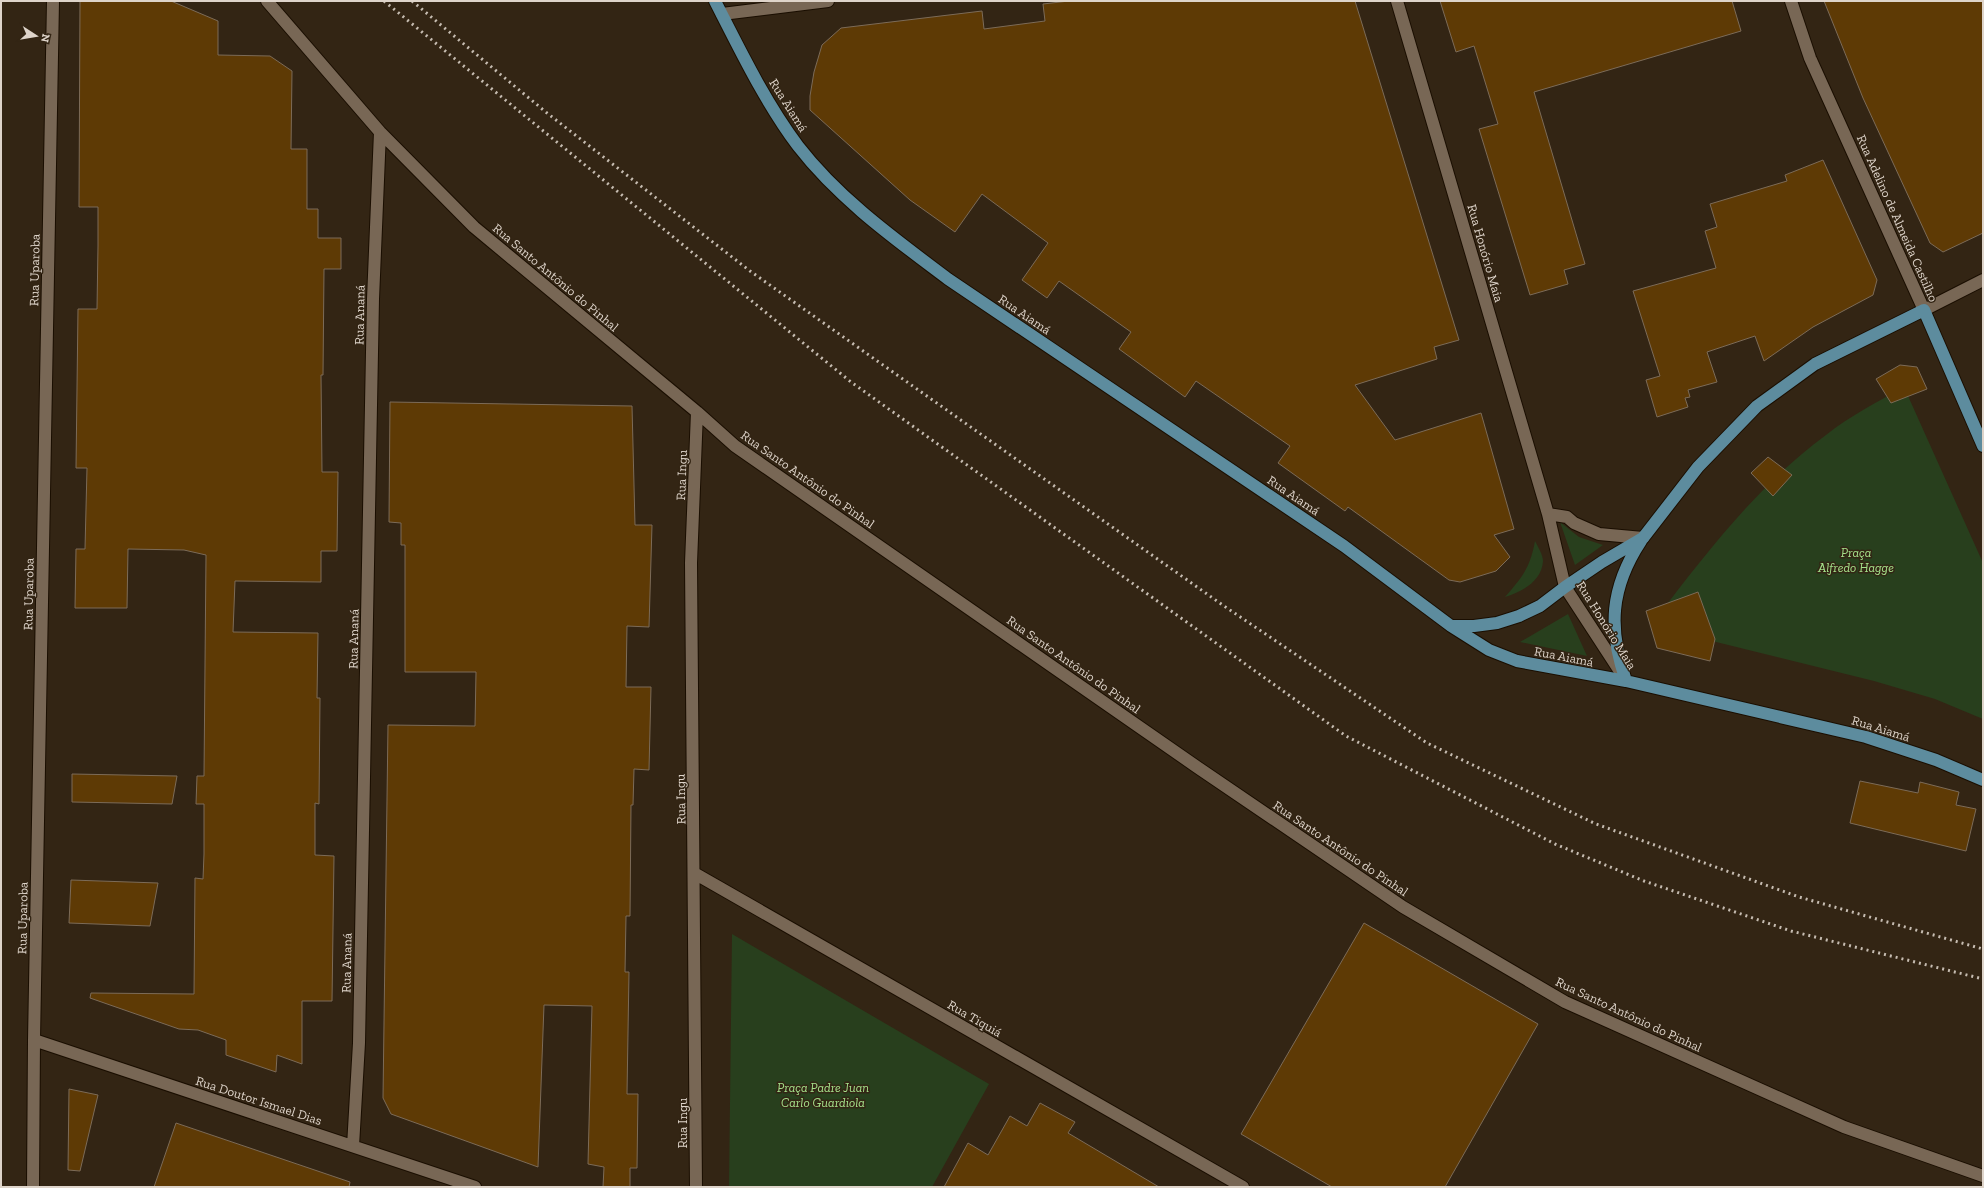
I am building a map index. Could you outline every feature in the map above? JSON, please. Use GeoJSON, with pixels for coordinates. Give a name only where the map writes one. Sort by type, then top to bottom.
{"type":"FeatureCollection","features":[{"type":"Feature","properties":{"kind":"main road","name":"Rua Aiamá"},"geometry":{"type":"LineString","coordinates":[[715,1],[763,92],[798,146],[843,194],[889,234],[948,278],[1344,546],[1451,626],[1489,650],[1517,661],[1626,681],[1866,737],[1936,760],[1983,780]]}},
{"type":"Feature","properties":{"kind":"main road","name":"Rua Adelino de Almeida Castilho"},"geometry":{"type":"LineString","coordinates":[[1924,310],[1983,446]]}},
{"type":"Feature","properties":{"kind":"main road"},"geometry":{"type":"LineString","coordinates":[[1626,681],[1618,657],[1614,632],[1615,607],[1620,582],[1630,559],[1643,538],[1698,468],[1757,406],[1815,364],[1924,310]]}},
{"type":"Feature","properties":{"kind":"main road"},"geometry":{"type":"LineString","coordinates":[[1451,626],[1474,626],[1497,623],[1519,616],[1540,606],[1565,586],[1643,538]]}},
{"type":"Feature","properties":{"kind":"street","name":"Rua Uparoba"},"geometry":{"type":"LineString","coordinates":[[33,1187],[34,1040],[54,1]]}},
{"type":"Feature","properties":{"kind":"street","name":"Rua Santo Antônio do Pinhal"},"geometry":{"type":"LineString","coordinates":[[267,1],[380,132],[474,227],[697,412],[735,446],[1197,767],[1403,907],[1565,1002],[1844,1127],[1983,1176]]}},
{"type":"Feature","properties":{"kind":"street"},"geometry":{"type":"LineString","coordinates":[[722,14],[828,1]]}},
{"type":"Feature","properties":{"kind":"street","name":"Rua Honório Maia"},"geometry":{"type":"LineString","coordinates":[[1397,1],[1548,514],[1565,586],[1626,681]]}},
{"type":"Feature","properties":{"kind":"street","name":"Rua Adelino de Almeida Castilho"},"geometry":{"type":"LineString","coordinates":[[1791,1],[1810,58],[1924,310]]}},
{"type":"Feature","properties":{"kind":"street","name":"Rua Ananá"},"geometry":{"type":"LineString","coordinates":[[353,1146],[359,1043],[373,299],[380,132]]}},
{"type":"Feature","properties":{"kind":"street"},"geometry":{"type":"LineString","coordinates":[[1924,310],[1983,280]]}},
{"type":"Feature","properties":{"kind":"street","name":"Rua Ingu"},"geometry":{"type":"LineString","coordinates":[[696,1187],[691,563],[697,412]]}},
{"type":"Feature","properties":{"kind":"street"},"geometry":{"type":"LineString","coordinates":[[1548,514],[1567,517],[1574,523],[1599,534],[1643,538]]}},
{"type":"Feature","properties":{"kind":"street","name":"Rua Tiquiá"},"geometry":{"type":"LineString","coordinates":[[694,873],[1242,1187]]}},
{"type":"Feature","properties":{"kind":"street","name":"Rua Doutor Ismael Dias"},"geometry":{"type":"LineString","coordinates":[[34,1040],[475,1187]]}},
{"type":"Feature","properties":{"kind":"green space","name":"Praça Alfredo Hagge"},"geometry":{"type":"Polygon","coordinates":[[[1904,387],[1983,563],[1983,719],[1935,699],[1874,681],[1704,639],[1655,620],[1734,521],[1778,476],[1801,455],[1835,428],[1904,387]]]}},
{"type":"Feature","properties":{"kind":"green space"},"geometry":{"type":"Polygon","coordinates":[[[1560,522],[1579,537],[1603,545],[1575,565],[1560,522]]]}},
{"type":"Feature","properties":{"kind":"green space"},"geometry":{"type":"Polygon","coordinates":[[[1535,541],[1543,559],[1542,568],[1539,574],[1530,585],[1505,597],[1525,571],[1531,558],[1535,541]]]}},
{"type":"Feature","properties":{"kind":"green space"},"geometry":{"type":"Polygon","coordinates":[[[1568,614],[1587,656],[1520,642],[1568,614]]]}},
{"type":"Feature","properties":{"kind":"green space","name":"Praça Padre Juan Carlo Guardiola"},"geometry":{"type":"Polygon","coordinates":[[[732,934],[989,1084],[932,1187],[729,1187],[732,934]]]}},
{"type":"Feature","properties":{"kind":"building"},"geometry":{"type":"Polygon","coordinates":[[[80,1],[171,1],[218,21],[218,55],[270,56],[292,71],[291,149],[307,149],[307,209],[318,209],[318,238],[341,238],[341,269],[324,269],[323,375],[321,375],[322,472],[338,472],[337,551],[321,551],[321,582],[235,581],[233,632],[318,633],[317,698],[320,698],[319,804],[315,803],[315,855],[334,856],[332,1001],[302,1001],[302,1064],[277,1055],[276,1072],[226,1055],[226,1040],[198,1030],[179,1029],[90,998],[91,993],[194,994],[195,878],[203,879],[204,854],[204,804],[196,804],[197,776],[204,776],[206,555],[184,550],[128,549],[127,608],[75,608],[76,549],[85,549],[87,468],[76,468],[78,309],[97,309],[98,246],[98,207],[79,207],[80,1]]]}},
{"type":"Feature","properties":{"kind":"building"},"geometry":{"type":"Polygon","coordinates":[[[1069,1],[1355,1],[1459,340],[1434,347],[1437,359],[1355,385],[1395,440],[1481,413],[1514,529],[1494,535],[1510,557],[1496,571],[1460,582],[1449,580],[1348,507],[1345,511],[1278,463],[1290,446],[1196,381],[1185,397],[1119,349],[1131,332],[1059,281],[1047,298],[1022,280],[1048,243],[982,194],[955,232],[910,200],[810,110],[810,96],[814,72],[822,45],[841,28],[982,11],[984,29],[1045,21],[1043,4],[1069,1]]]}},
{"type":"Feature","properties":{"kind":"building"},"geometry":{"type":"Polygon","coordinates":[[[1440,1],[1732,1],[1741,31],[1534,92],[1585,264],[1564,270],[1568,284],[1530,295],[1479,129],[1498,124],[1474,46],[1456,52],[1440,1]]]}},
{"type":"Feature","properties":{"kind":"building"},"geometry":{"type":"Polygon","coordinates":[[[1824,1],[1983,1],[1983,233],[1943,252],[1930,243],[1863,98],[1824,1]]]}},
{"type":"Feature","properties":{"kind":"building"},"geometry":{"type":"Polygon","coordinates":[[[1823,160],[1877,280],[1873,295],[1813,327],[1764,361],[1755,336],[1707,352],[1717,382],[1688,390],[1690,397],[1685,398],[1688,407],[1657,417],[1646,380],[1660,376],[1633,291],[1716,268],[1705,231],[1717,227],[1710,204],[1787,181],[1785,175],[1823,160]]]}},
{"type":"Feature","properties":{"kind":"building"},"geometry":{"type":"Polygon","coordinates":[[[1900,365],[1917,367],[1927,389],[1891,403],[1876,379],[1900,365]]]}},
{"type":"Feature","properties":{"kind":"building"},"geometry":{"type":"Polygon","coordinates":[[[390,402],[632,406],[635,525],[652,525],[649,627],[627,626],[626,687],[651,687],[649,770],[634,769],[633,805],[631,805],[630,916],[626,916],[625,972],[629,972],[627,1094],[638,1094],[637,1168],[630,1168],[630,1187],[603,1187],[604,1167],[588,1164],[592,1006],[544,1005],[538,1167],[391,1114],[383,1098],[388,725],[475,726],[476,672],[405,672],[405,545],[401,545],[401,523],[389,522],[390,402]]]}},
{"type":"Feature","properties":{"kind":"building"},"geometry":{"type":"Polygon","coordinates":[[[1768,457],[1792,475],[1773,496],[1751,473],[1768,457]]]}},
{"type":"Feature","properties":{"kind":"building"},"geometry":{"type":"Polygon","coordinates":[[[1698,592],[1715,639],[1710,661],[1657,648],[1646,611],[1698,592]]]}},
{"type":"Feature","properties":{"kind":"building"},"geometry":{"type":"Polygon","coordinates":[[[72,774],[177,776],[172,804],[72,802],[72,774]]]}},
{"type":"Feature","properties":{"kind":"building"},"geometry":{"type":"Polygon","coordinates":[[[1860,781],[1918,793],[1920,782],[1959,792],[1956,805],[1976,809],[1966,851],[1850,823],[1860,781]]]}},
{"type":"Feature","properties":{"kind":"building"},"geometry":{"type":"Polygon","coordinates":[[[71,880],[158,883],[150,926],[69,923],[71,880]]]}},
{"type":"Feature","properties":{"kind":"building"},"geometry":{"type":"Polygon","coordinates":[[[1364,923],[1538,1024],[1445,1187],[1332,1187],[1241,1134],[1364,923]]]}},
{"type":"Feature","properties":{"kind":"building"},"geometry":{"type":"Polygon","coordinates":[[[69,1089],[98,1095],[80,1171],[68,1170],[69,1089]]]}},
{"type":"Feature","properties":{"kind":"building"},"geometry":{"type":"Polygon","coordinates":[[[1040,1103],[1075,1122],[1068,1133],[1159,1187],[944,1187],[968,1143],[988,1155],[1010,1116],[1027,1126],[1040,1103]]]}},
{"type":"Feature","properties":{"kind":"building"},"geometry":{"type":"Polygon","coordinates":[[[176,1123],[350,1182],[349,1187],[154,1187],[176,1123]]]}},
{"type":"Feature","properties":{"kind":"railway"},"geometry":{"type":"LineString","coordinates":[[384,1],[851,382],[1346,736],[1555,844],[1644,881],[1791,931],[1983,979]]}},
{"type":"Feature","properties":{"kind":"railway"},"geometry":{"type":"LineString","coordinates":[[412,1],[547,113],[750,271],[1224,606],[1427,743],[1596,824],[1799,897],[1983,949]]}}]}
